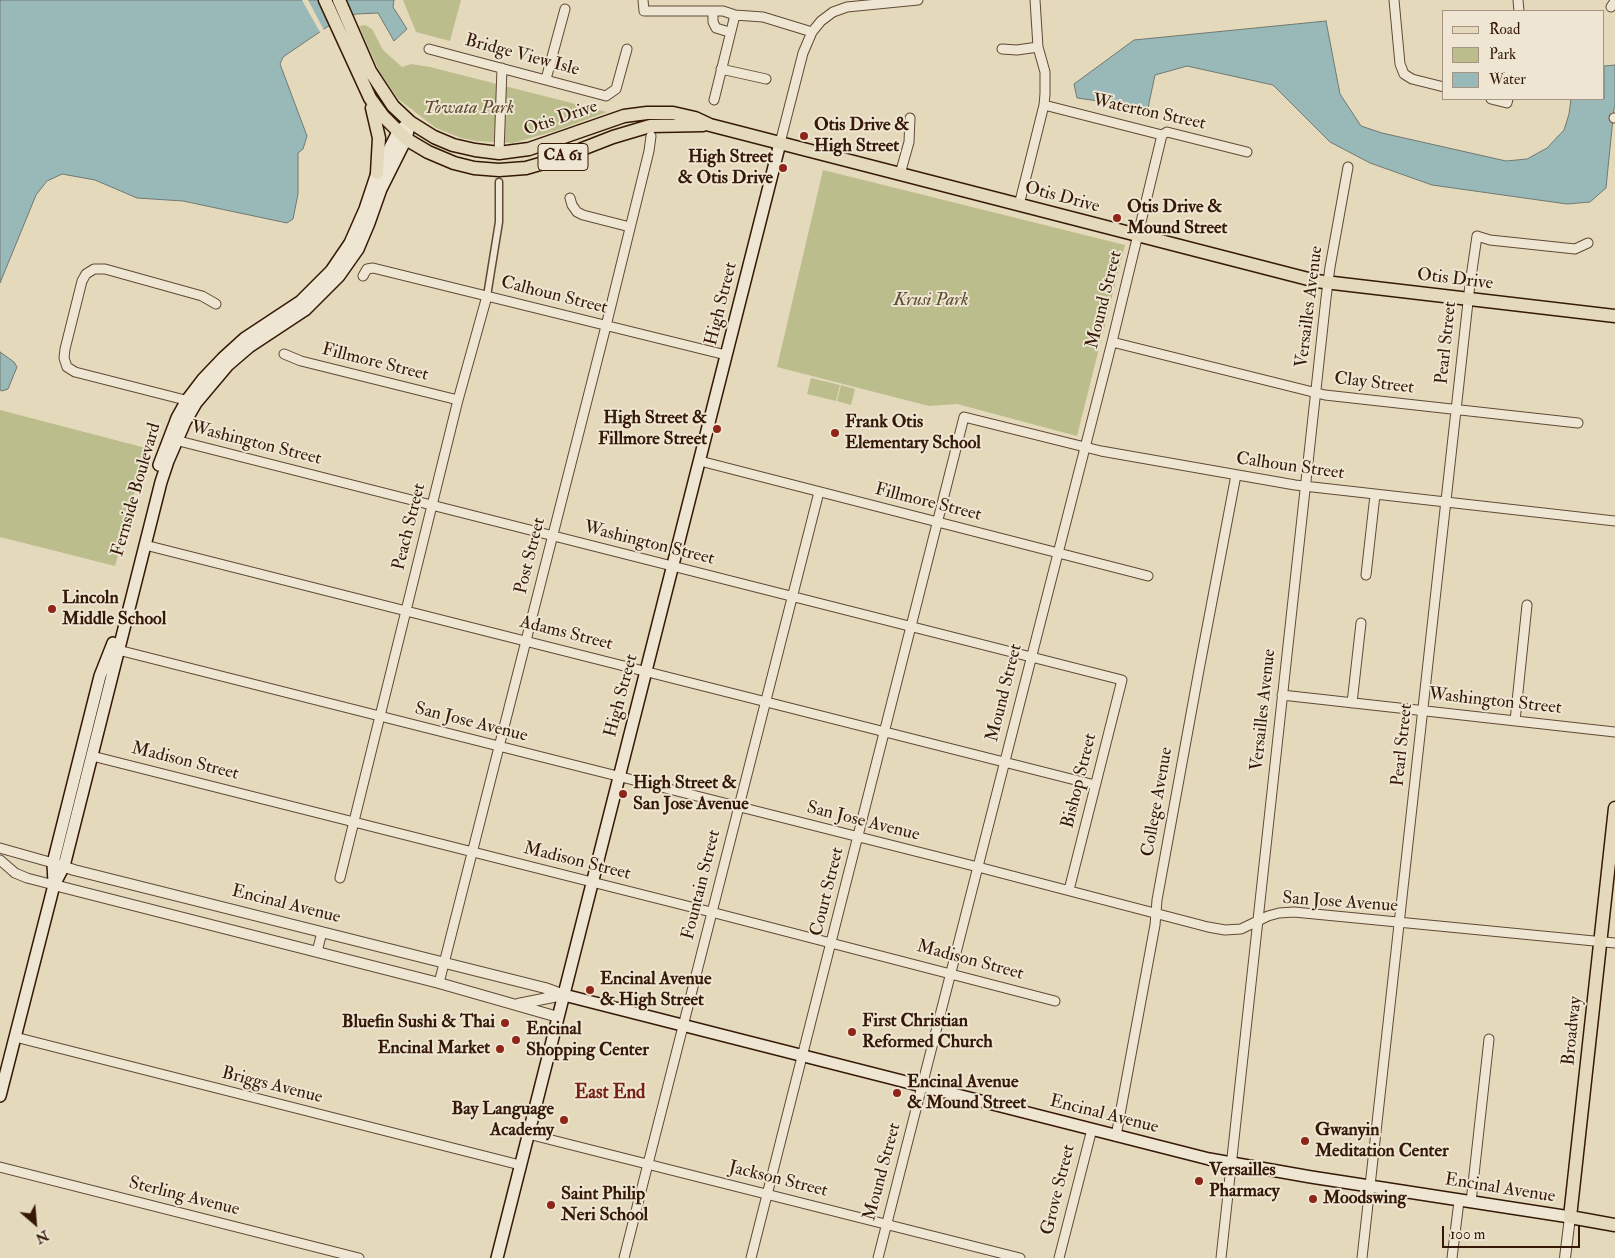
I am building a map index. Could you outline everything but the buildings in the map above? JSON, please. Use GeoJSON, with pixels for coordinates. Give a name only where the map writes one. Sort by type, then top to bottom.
{"type":"FeatureCollection","features":[{"type":"Feature","properties":{"kind":"main road","name":"CA 61"},"geometry":{"type":"LineString","coordinates":[[325,0],[348,39]]}},
{"type":"Feature","properties":{"kind":"main road","name":"CA 61"},"geometry":{"type":"LineString","coordinates":[[339,0],[348,39]]}},
{"type":"Feature","properties":{"kind":"main road","name":"Otis Drive"},"geometry":{"type":"LineString","coordinates":[[348,39],[370,98],[383,116],[402,135],[428,152],[454,163],[474,168],[499,170],[526,168],[650,126],[710,125]]}},
{"type":"Feature","properties":{"kind":"main road","name":"Otis Drive"},"geometry":{"type":"LineString","coordinates":[[348,39],[380,89],[393,106],[410,122],[434,137],[453,145],[475,150],[499,153],[529,149],[634,114],[673,113],[695,118],[710,125],[1018,205],[1328,283],[1615,316]]}},
{"type":"Feature","properties":{"kind":"main road"},"geometry":{"type":"LineString","coordinates":[[370,98],[379,138],[377,173]]}},
{"type":"Feature","properties":{"kind":"main road","name":"Fernside Boulevard"},"geometry":{"type":"LineString","coordinates":[[192,402],[203,378],[223,358],[245,338],[301,301],[331,271],[350,243],[377,173],[410,122]]}},
{"type":"Feature","properties":{"kind":"main road","name":"Fernside Boulevard"},"geometry":{"type":"LineString","coordinates":[[0,1096],[59,864],[100,676],[115,651],[146,545],[173,440],[176,418],[228,365],[249,347],[305,310],[339,276],[358,249],[370,223],[402,135]]}},
{"type":"Feature","properties":{"kind":"main road","name":"High Street"},"geometry":{"type":"LineString","coordinates":[[497,1258],[780,143]]}},
{"type":"Feature","properties":{"kind":"main road","name":"Fernside Boulevard"},"geometry":{"type":"LineString","coordinates":[[59,864],[92,756],[161,460],[173,440]]}},
{"type":"Feature","properties":{"kind":"main road"},"geometry":{"type":"LineString","coordinates":[[95,696],[98,705],[93,728],[96,738]]}},
{"type":"Feature","properties":{"kind":"main road","name":"Broadway"},"geometry":{"type":"LineString","coordinates":[[1570,1217],[1615,808]]}},
{"type":"Feature","properties":{"kind":"main road","name":"Encinal Avenue"},"geometry":{"type":"LineString","coordinates":[[564,995],[1231,1164],[1615,1224]]}},
{"type":"Feature","properties":{"kind":"street"},"geometry":{"type":"LineString","coordinates":[[643,0],[644,11],[723,11],[735,15],[763,17],[812,32]]}},
{"type":"Feature","properties":{"kind":"street"},"geometry":{"type":"LineString","coordinates":[[780,143],[803,54],[812,32],[821,21],[833,12],[847,7],[918,0]]}},
{"type":"Feature","properties":{"kind":"street"},"geometry":{"type":"LineString","coordinates":[[1018,205],[1044,105],[1046,83],[1038,47],[1035,0]]}},
{"type":"Feature","properties":{"kind":"street"},"geometry":{"type":"LineString","coordinates":[[1394,0],[1400,64],[1404,74],[1412,79],[1442,86]]}},
{"type":"Feature","properties":{"kind":"street"},"geometry":{"type":"LineString","coordinates":[[546,79],[565,9]]}},
{"type":"Feature","properties":{"kind":"street"},"geometry":{"type":"LineString","coordinates":[[712,11],[713,22],[716,28],[729,32]]}},
{"type":"Feature","properties":{"kind":"street"},"geometry":{"type":"LineString","coordinates":[[714,100],[729,32],[735,15]]}},
{"type":"Feature","properties":{"kind":"street"},"geometry":{"type":"LineString","coordinates":[[1002,49],[1017,50],[1038,47]]}},
{"type":"Feature","properties":{"kind":"street","name":"Bridge View Isle"},"geometry":{"type":"LineString","coordinates":[[429,49],[606,96],[616,89],[627,49]]}},
{"type":"Feature","properties":{"kind":"street"},"geometry":{"type":"LineString","coordinates":[[499,153],[502,68]]}},
{"type":"Feature","properties":{"kind":"street"},"geometry":{"type":"LineString","coordinates":[[721,69],[766,79]]}},
{"type":"Feature","properties":{"kind":"street"},"geometry":{"type":"LineString","coordinates":[[1494,100],[1507,103],[1508,100]]}},
{"type":"Feature","properties":{"kind":"street","name":"Waterton Street"},"geometry":{"type":"LineString","coordinates":[[1044,105],[1162,135],[1167,132],[1247,152]]}},
{"type":"Feature","properties":{"kind":"street"},"geometry":{"type":"LineString","coordinates":[[900,174],[908,142],[910,118]]}},
{"type":"Feature","properties":{"kind":"street","name":"Mound Street"},"geometry":{"type":"LineString","coordinates":[[878,1258],[1112,342],[1162,135]]}},
{"type":"Feature","properties":{"kind":"street","name":"Post Street"},"geometry":{"type":"LineString","coordinates":[[439,984],[606,326],[649,151],[651,136]]}},
{"type":"Feature","properties":{"kind":"street","name":"Versailles Avenue"},"geometry":{"type":"LineString","coordinates":[[1221,1258],[1328,283],[1348,167]]}},
{"type":"Feature","properties":{"kind":"street","name":"Peach Street"},"geometry":{"type":"LineString","coordinates":[[340,878],[458,400],[487,296],[499,222],[499,182]]}},
{"type":"Feature","properties":{"kind":"street"},"geometry":{"type":"LineString","coordinates":[[570,198],[572,206],[583,215],[630,227]]}},
{"type":"Feature","properties":{"kind":"street","name":"Pearl Street"},"geometry":{"type":"LineString","coordinates":[[1362,1258],[1468,299],[1477,236],[1490,240],[1575,249],[1588,243]]}},
{"type":"Feature","properties":{"kind":"street","name":"Calhoun Street"},"geometry":{"type":"LineString","coordinates":[[363,276],[367,269],[373,268],[726,355]]}},
{"type":"Feature","properties":{"kind":"street"},"geometry":{"type":"LineString","coordinates":[[192,402],[75,372],[68,367],[64,358],[65,350],[82,281],[86,274],[94,269],[105,269],[202,296],[216,304]]}},
{"type":"Feature","properties":{"kind":"street","name":"Clay Street"},"geometry":{"type":"LineString","coordinates":[[1112,342],[1316,393],[1578,423]]}},
{"type":"Feature","properties":{"kind":"street","name":"Fillmore Street"},"geometry":{"type":"LineString","coordinates":[[284,354],[301,362],[458,400]]}},
{"type":"Feature","properties":{"kind":"street","name":"Calhoun Street"},"geometry":{"type":"LineString","coordinates":[[964,417],[1085,447],[1236,475],[1375,495],[1615,521]]}},
{"type":"Feature","properties":{"kind":"street","name":"Court Street"},"geometry":{"type":"LineString","coordinates":[[751,1258],[964,417]]}},
{"type":"Feature","properties":{"kind":"street","name":"Washington Street"},"geometry":{"type":"LineString","coordinates":[[173,440],[1122,680]]}},
{"type":"Feature","properties":{"kind":"street","name":"Fillmore Street"},"geometry":{"type":"LineString","coordinates":[[700,461],[1148,576]]}},
{"type":"Feature","properties":{"kind":"street","name":"College Avenue"},"geometry":{"type":"LineString","coordinates":[[1116,1136],[1199,670],[1236,475]]}},
{"type":"Feature","properties":{"kind":"street","name":"Fountain Street"},"geometry":{"type":"LineString","coordinates":[[624,1258],[819,492]]}},
{"type":"Feature","properties":{"kind":"street"},"geometry":{"type":"LineString","coordinates":[[1366,575],[1375,495]]}},
{"type":"Feature","properties":{"kind":"street","name":"Adams Street"},"geometry":{"type":"LineString","coordinates":[[146,545],[1095,785]]}},
{"type":"Feature","properties":{"kind":"street"},"geometry":{"type":"LineString","coordinates":[[1515,721],[1527,605]]}},
{"type":"Feature","properties":{"kind":"street"},"geometry":{"type":"LineString","coordinates":[[1352,703],[1361,623]]}},
{"type":"Feature","properties":{"kind":"street","name":"San Jose Avenue"},"geometry":{"type":"LineString","coordinates":[[115,651],[499,746],[1156,912],[1208,927],[1225,930],[1241,929],[1268,916],[1294,912],[1615,943]]}},
{"type":"Feature","properties":{"kind":"street","name":"Bishop Street"},"geometry":{"type":"LineString","coordinates":[[1069,890],[1122,680]]}},
{"type":"Feature","properties":{"kind":"street","name":"Washington Street"},"geometry":{"type":"LineString","coordinates":[[1282,694],[1615,732]]}},
{"type":"Feature","properties":{"kind":"street","name":"Madison Street"},"geometry":{"type":"LineString","coordinates":[[92,756],[1055,1001]]}},
{"type":"Feature","properties":{"kind":"street","name":"Encinal Avenue"},"geometry":{"type":"LineString","coordinates":[[0,848],[74,870],[544,988],[564,995]]}},
{"type":"Feature","properties":{"kind":"street","name":"Encinal Avenue"},"geometry":{"type":"LineString","coordinates":[[0,860],[15,873],[26,878],[317,952],[516,1004],[558,1017]]}},
{"type":"Feature","properties":{"kind":"street"},"geometry":{"type":"LineString","coordinates":[[317,952],[322,932]]}},
{"type":"Feature","properties":{"kind":"street","name":"Encinal Avenue"},"geometry":{"type":"LineString","coordinates":[[516,1004],[564,995]]}},
{"type":"Feature","properties":{"kind":"street","name":"Briggs Avenue"},"geometry":{"type":"LineString","coordinates":[[15,1037],[520,1165]]}},
{"type":"Feature","properties":{"kind":"street"},"geometry":{"type":"LineString","coordinates":[[1452,1258],[1465,1201],[1489,1039]]}},
{"type":"Feature","properties":{"kind":"street","name":"Grove Street"},"geometry":{"type":"LineString","coordinates":[[1059,1258],[1092,1129]]}},
{"type":"Feature","properties":{"kind":"street","name":"Jackson Street"},"geometry":{"type":"LineString","coordinates":[[528,1134],[1020,1258]]}},
{"type":"Feature","properties":{"kind":"street","name":"Sterling Avenue"},"geometry":{"type":"LineString","coordinates":[[0,1167],[359,1258]]}},
{"type":"Feature","properties":{"kind":"street","name":"Broadway"},"geometry":{"type":"LineString","coordinates":[[1565,1258],[1570,1217]]}},
{"type":"Feature","properties":{"kind":"green space"},"geometry":{"type":"Polygon","coordinates":[[[403,0],[461,0],[450,41],[416,32],[403,0]]]}},
{"type":"Feature","properties":{"kind":"green space","name":"Towata Park"},"geometry":{"type":"Polygon","coordinates":[[[365,25],[372,29],[383,50],[402,67],[411,64],[430,67],[607,112],[555,131],[513,143],[476,141],[461,138],[436,128],[398,99],[379,71],[359,26],[365,25]]]}},
{"type":"Feature","properties":{"kind":"green space","name":"Krusi Park"},"geometry":{"type":"Polygon","coordinates":[[[823,170],[1125,245],[1077,436],[957,404],[929,406],[777,367],[823,170]]]}},
{"type":"Feature","properties":{"kind":"green space"},"geometry":{"type":"Polygon","coordinates":[[[811,378],[840,385],[836,401],[807,394],[811,378]]]}},
{"type":"Feature","properties":{"kind":"green space"},"geometry":{"type":"Polygon","coordinates":[[[841,385],[855,389],[851,405],[837,401],[841,385]]]}},
{"type":"Feature","properties":{"kind":"green space"},"geometry":{"type":"Polygon","coordinates":[[[0,410],[146,448],[115,566],[0,537],[0,410]]]}},
{"type":"Feature","properties":{"kind":"water"},"geometry":{"type":"Polygon","coordinates":[[[0,0],[394,0],[393,7],[407,29],[394,41],[378,13],[356,14],[327,27],[283,57],[280,64],[307,136],[303,149],[298,153],[298,194],[293,219],[287,223],[183,201],[137,198],[95,180],[62,174],[47,181],[36,195],[0,283],[0,0]]]}},
{"type":"Feature","properties":{"kind":"water"},"geometry":{"type":"Polygon","coordinates":[[[1326,21],[1340,94],[1361,126],[1382,133],[1506,161],[1527,159],[1547,148],[1564,130],[1571,100],[1605,100],[1605,66],[1615,65],[1615,108],[1606,188],[1590,202],[1567,204],[1432,185],[1370,163],[1330,142],[1273,85],[1187,66],[1155,75],[1148,108],[1077,98],[1074,84],[1134,40],[1326,21]]]}},
{"type":"Feature","properties":{"kind":"water"},"geometry":{"type":"Polygon","coordinates":[[[0,352],[14,362],[17,367],[8,389],[2,391],[0,390],[0,352]]]}},
{"type":"Feature","properties":{"kind":"pier"},"geometry":{"type":"Polygon","coordinates":[[[302,0],[308,0],[325,32],[321,34],[302,0]]]}},
{"type":"Feature","properties":{"kind":"place","name":"Otis Drive & High Street"},"geometry":{"type":"Point","coordinates":[804,136]}},
{"type":"Feature","properties":{"kind":"place","name":"High Street & Otis Drive"},"geometry":{"type":"Point","coordinates":[783,168]}},
{"type":"Feature","properties":{"kind":"place","name":"Otis Drive & Mound Street"},"geometry":{"type":"Point","coordinates":[1117,218]}},
{"type":"Feature","properties":{"kind":"place","name":"High Street & Fillmore Street"},"geometry":{"type":"Point","coordinates":[717,429]}},
{"type":"Feature","properties":{"kind":"place","name":"Frank Otis Elementary School"},"geometry":{"type":"Point","coordinates":[835,433]}},
{"type":"Feature","properties":{"kind":"place","name":"Lincoln Middle School"},"geometry":{"type":"Point","coordinates":[52,609]}},
{"type":"Feature","properties":{"kind":"place","name":"High Street & San Jose Avenue"},"geometry":{"type":"Point","coordinates":[623,794]}},
{"type":"Feature","properties":{"kind":"place","name":"Encinal Avenue & High Street"},"geometry":{"type":"Point","coordinates":[590,990]}},
{"type":"Feature","properties":{"kind":"place","name":"Bluefin Sushi & Thai"},"geometry":{"type":"Point","coordinates":[505,1023]}},
{"type":"Feature","properties":{"kind":"place","name":"First Christian Reformed Church"},"geometry":{"type":"Point","coordinates":[852,1032]}},
{"type":"Feature","properties":{"kind":"place","name":"Encinal Shopping Center"},"geometry":{"type":"Point","coordinates":[516,1040]}},
{"type":"Feature","properties":{"kind":"place","name":"Encinal Market"},"geometry":{"type":"Point","coordinates":[500,1049]}},
{"type":"Feature","properties":{"kind":"place","name":"Encinal Avenue & Mound Street"},"geometry":{"type":"Point","coordinates":[897,1093]}},
{"type":"Feature","properties":{"kind":"place","name":"Bay Language Academy"},"geometry":{"type":"Point","coordinates":[564,1120]}},
{"type":"Feature","properties":{"kind":"place","name":"Gwanyin Meditation Center"},"geometry":{"type":"Point","coordinates":[1305,1141]}},
{"type":"Feature","properties":{"kind":"place","name":"Versailles Pharmacy"},"geometry":{"type":"Point","coordinates":[1199,1181]}},
{"type":"Feature","properties":{"kind":"place","name":"Moodswing"},"geometry":{"type":"Point","coordinates":[1313,1199]}},
{"type":"Feature","properties":{"kind":"place","name":"Saint Philip Neri School"},"geometry":{"type":"Point","coordinates":[551,1205]}},
{"type":"Feature","properties":{"kind":"district","name":"East End"},"geometry":{"type":"Point","coordinates":[610,1094]}}]}
